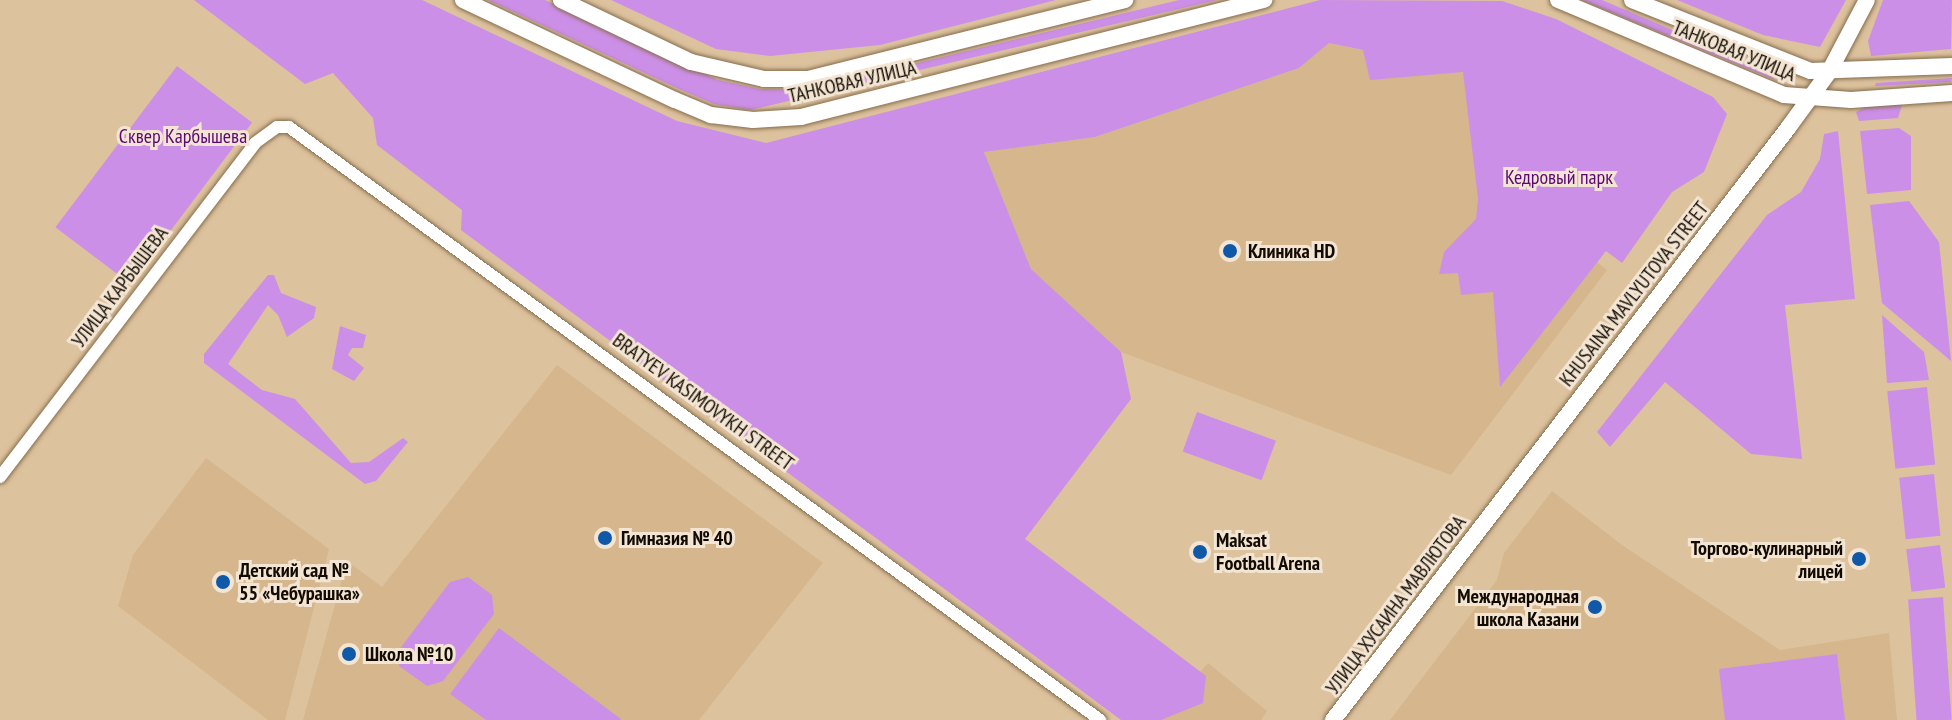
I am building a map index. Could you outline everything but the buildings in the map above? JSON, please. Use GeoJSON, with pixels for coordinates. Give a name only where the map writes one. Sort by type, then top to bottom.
{"type":"FeatureCollection","features":[{"type":"Feature","properties":{"kind":"main road","name":"ТАНКОВАЯ УЛИЦА"},"geometry":{"type":"LineString","coordinates":[[463,0],[711,115],[753,120],[801,117],[1264,0]]}},
{"type":"Feature","properties":{"kind":"main road","name":"ТАНКОВАЯ УЛИЦА"},"geometry":{"type":"LineString","coordinates":[[561,0],[691,62],[764,79],[808,79],[1125,0]]}},
{"type":"Feature","properties":{"kind":"main road","name":"ТАНКОВАЯ УЛИЦА"},"geometry":{"type":"LineString","coordinates":[[1558,0],[1756,85],[1809,100],[1952,93]]}},
{"type":"Feature","properties":{"kind":"main road","name":"ТАНКОВАЯ УЛИЦА"},"geometry":{"type":"LineString","coordinates":[[1632,0],[1788,66],[1829,72],[1952,66]]}},
{"type":"Feature","properties":{"kind":"main road"},"geometry":{"type":"LineString","coordinates":[[1809,100],[1829,72],[1867,0]]}},
{"type":"Feature","properties":{"kind":"main road","name":"KHUSAINA MAVLYUTOVA STREET"},"geometry":{"type":"LineString","coordinates":[[1333,720],[1809,100]]}},
{"type":"Feature","properties":{"kind":"street","name":"УЛИЦА КАРБЫШЕВА"},"geometry":{"type":"LineString","coordinates":[[0,477],[255,143],[277,127]]}},
{"type":"Feature","properties":{"kind":"street","name":"BRATYEV KASIMOVYKH STREET"},"geometry":{"type":"LineString","coordinates":[[277,127],[298,131],[1100,720]]}},
{"type":"Feature","properties":{"kind":"shaded area"},"geometry":{"type":"Polygon","coordinates":[[[1329,43],[1465,72],[1482,171],[1607,270],[1451,475],[1121,352],[1031,269],[984,152],[1095,137],[1299,68],[1329,43]]]}},
{"type":"Feature","properties":{"kind":"shaded area","name":"Гимназия № 40"},"geometry":{"type":"Polygon","coordinates":[[[557,365],[823,563],[699,720],[303,720],[347,561],[382,587],[557,365]]]}},
{"type":"Feature","properties":{"kind":"shaded area","name":"Детский сад № 55 «Чебурашка»"},"geometry":{"type":"Polygon","coordinates":[[[206,458],[329,549],[285,720],[268,720],[118,606],[133,555],[206,458]]]}},
{"type":"Feature","properties":{"kind":"shaded area","name":"Международная школа Казани"},"geometry":{"type":"Polygon","coordinates":[[[1552,491],[1622,545],[1780,650],[1889,633],[1897,720],[1390,720],[1497,580],[1504,553],[1552,491]]]}},
{"type":"Feature","properties":{"kind":"shaded area"},"geometry":{"type":"Polygon","coordinates":[[[1208,663],[1267,711],[1261,720],[1157,720],[1208,663]]]}},
{"type":"Feature","properties":{"kind":"green space","name":"Кедровый парк"},"geometry":{"type":"Polygon","coordinates":[[[194,0],[422,0],[677,121],[766,143],[1320,0],[1502,1],[1556,19],[1713,97],[1727,114],[1704,172],[1672,192],[1622,263],[1606,251],[1500,387],[1493,292],[1461,295],[1458,273],[1439,274],[1444,252],[1476,219],[1478,199],[1463,72],[1370,80],[1363,50],[1329,43],[1299,68],[1095,137],[984,152],[1031,269],[1121,352],[1131,399],[1025,539],[1206,676],[1203,703],[1161,720],[1121,720],[461,230],[462,210],[377,145],[373,118],[333,73],[305,84],[194,0]]]}},
{"type":"Feature","properties":{"kind":"green space"},"geometry":{"type":"Polygon","coordinates":[[[488,0],[545,0],[718,80],[760,89],[806,90],[1179,0],[1217,0],[750,110],[714,104],[488,0]]]}},
{"type":"Feature","properties":{"kind":"green space"},"geometry":{"type":"Polygon","coordinates":[[[611,0],[1056,0],[880,45],[770,56],[716,49],[611,0]]]}},
{"type":"Feature","properties":{"kind":"green space"},"geometry":{"type":"Polygon","coordinates":[[[1581,0],[1602,0],[1766,70],[1775,80],[1581,0]]]}},
{"type":"Feature","properties":{"kind":"green space"},"geometry":{"type":"Polygon","coordinates":[[[1677,0],[1846,0],[1820,47],[1763,35],[1677,0]]]}},
{"type":"Feature","properties":{"kind":"green space"},"geometry":{"type":"Polygon","coordinates":[[[1883,0],[1952,0],[1951,49],[1871,56],[1868,41],[1883,0]]]}},
{"type":"Feature","properties":{"kind":"green space","name":"Сквер Карбышева"},"geometry":{"type":"Polygon","coordinates":[[[177,66],[252,123],[131,284],[55,227],[177,66]]]}},
{"type":"Feature","properties":{"kind":"green space"},"geometry":{"type":"Polygon","coordinates":[[[1952,78],[1951,82],[1875,86],[1876,83],[1952,78]]]}},
{"type":"Feature","properties":{"kind":"green space"},"geometry":{"type":"Polygon","coordinates":[[[1903,102],[1898,118],[1859,121],[1856,112],[1865,107],[1903,102]]]}},
{"type":"Feature","properties":{"kind":"green space"},"geometry":{"type":"Polygon","coordinates":[[[1899,128],[1911,136],[1911,190],[1867,194],[1860,131],[1899,128]]]}},
{"type":"Feature","properties":{"kind":"green space"},"geometry":{"type":"Polygon","coordinates":[[[1838,131],[1855,299],[1785,305],[1802,459],[1751,454],[1665,382],[1610,447],[1597,432],[1767,215],[1801,192],[1820,159],[1824,134],[1838,131]]]}},
{"type":"Feature","properties":{"kind":"green space"},"geometry":{"type":"Polygon","coordinates":[[[1909,201],[1939,242],[1951,361],[1882,303],[1870,205],[1909,201]]]}},
{"type":"Feature","properties":{"kind":"green space"},"geometry":{"type":"Polygon","coordinates":[[[268,275],[274,275],[281,293],[316,307],[314,318],[287,337],[278,315],[268,305],[228,364],[262,390],[295,399],[351,463],[369,462],[403,438],[408,442],[376,481],[365,484],[204,363],[204,354],[268,275]]]}},
{"type":"Feature","properties":{"kind":"green space"},"geometry":{"type":"Polygon","coordinates":[[[1882,315],[1924,352],[1929,380],[1887,383],[1882,315]]]}},
{"type":"Feature","properties":{"kind":"green space"},"geometry":{"type":"Polygon","coordinates":[[[340,326],[366,335],[363,348],[352,348],[348,355],[364,368],[354,381],[332,369],[340,326]]]}},
{"type":"Feature","properties":{"kind":"green space"},"geometry":{"type":"Polygon","coordinates":[[[1927,387],[1935,465],[1895,469],[1887,391],[1927,387]]]}},
{"type":"Feature","properties":{"kind":"green space"},"geometry":{"type":"Polygon","coordinates":[[[1197,412],[1276,441],[1262,480],[1183,451],[1197,412]]]}},
{"type":"Feature","properties":{"kind":"green space"},"geometry":{"type":"Polygon","coordinates":[[[1934,474],[1940,536],[1906,539],[1899,478],[1934,474]]]}},
{"type":"Feature","properties":{"kind":"green space"},"geometry":{"type":"Polygon","coordinates":[[[1940,545],[1945,588],[1911,592],[1906,549],[1940,545]]]}},
{"type":"Feature","properties":{"kind":"green space"},"geometry":{"type":"Polygon","coordinates":[[[468,577],[492,595],[494,614],[443,681],[427,686],[399,666],[399,650],[450,582],[468,577]]]}},
{"type":"Feature","properties":{"kind":"green space"},"geometry":{"type":"Polygon","coordinates":[[[1943,597],[1952,720],[1917,720],[1908,599],[1943,597]]]}},
{"type":"Feature","properties":{"kind":"green space"},"geometry":{"type":"Polygon","coordinates":[[[499,628],[621,719],[486,720],[450,694],[499,628]]]}},
{"type":"Feature","properties":{"kind":"green space"},"geometry":{"type":"Polygon","coordinates":[[[1837,654],[1845,720],[1725,720],[1719,669],[1837,654]]]}},
{"type":"Feature","properties":{"kind":"place","name":"Клиника HD"},"geometry":{"type":"Point","coordinates":[1230,251]}},
{"type":"Feature","properties":{"kind":"place","name":"Гимназия № 40"},"geometry":{"type":"Point","coordinates":[605,538]}},
{"type":"Feature","properties":{"kind":"place","name":"Maksat Football Arena"},"geometry":{"type":"Point","coordinates":[1200,552]}},
{"type":"Feature","properties":{"kind":"place","name":"Торгово-кулинарный лицей"},"geometry":{"type":"Point","coordinates":[1859,559]}},
{"type":"Feature","properties":{"kind":"place","name":"Детский сад № 55 «Чебурашка»"},"geometry":{"type":"Point","coordinates":[223,582]}},
{"type":"Feature","properties":{"kind":"place","name":"Международная школа Казани"},"geometry":{"type":"Point","coordinates":[1595,607]}},
{"type":"Feature","properties":{"kind":"place","name":"Школа №10"},"geometry":{"type":"Point","coordinates":[349,654]}}]}
